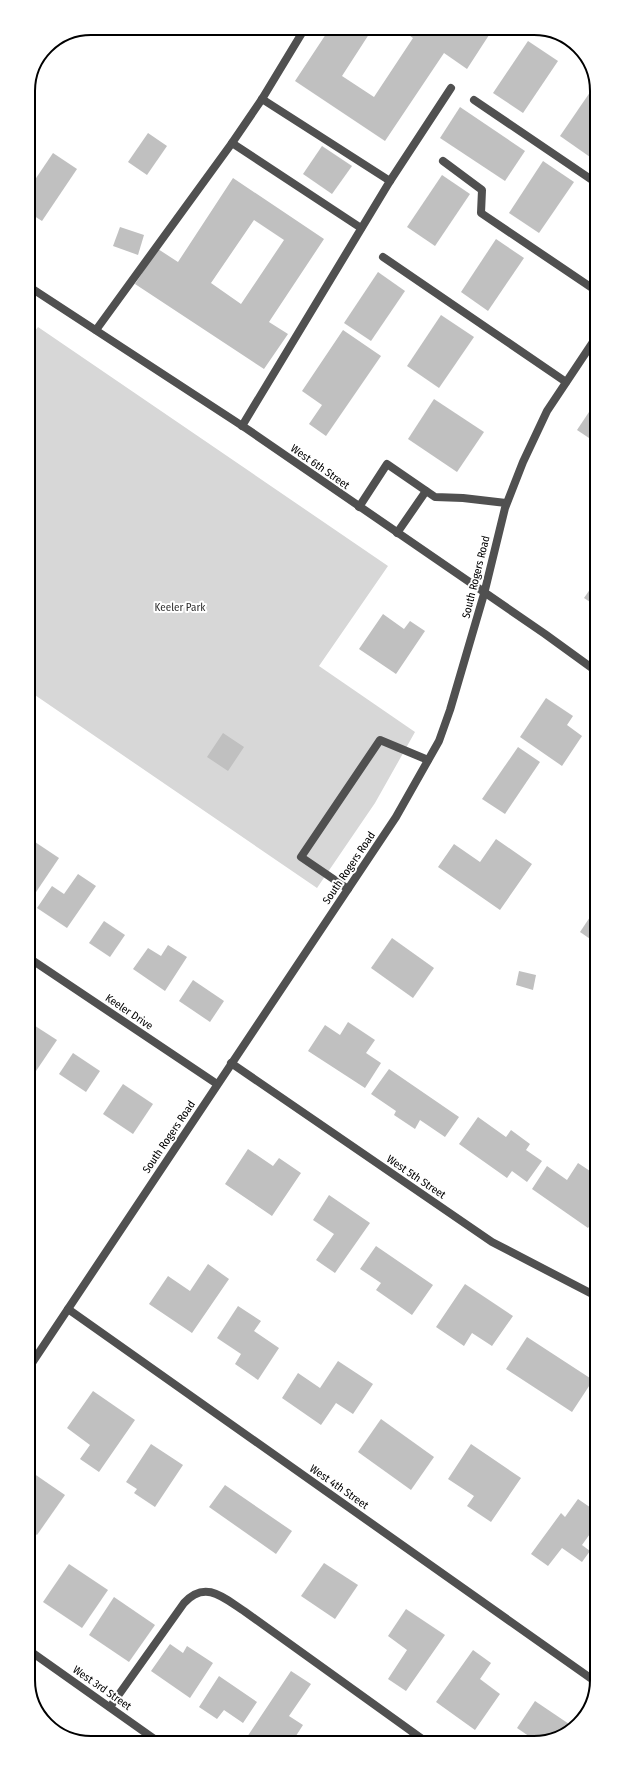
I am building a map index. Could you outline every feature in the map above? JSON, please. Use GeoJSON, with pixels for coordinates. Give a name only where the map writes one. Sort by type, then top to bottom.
{"type":"FeatureCollection","features":[{"type":"Feature","properties":{"kind":"street"},"geometry":{"type":"LineString","coordinates":[[96,330],[232,143],[262,99],[301,35]]}},
{"type":"Feature","properties":{"kind":"street"},"geometry":{"type":"LineString","coordinates":[[242,426],[390,181],[451,88]]}},
{"type":"Feature","properties":{"kind":"street"},"geometry":{"type":"LineString","coordinates":[[262,99],[390,181]]}},
{"type":"Feature","properties":{"kind":"street"},"geometry":{"type":"LineString","coordinates":[[474,100],[590,179]]}},
{"type":"Feature","properties":{"kind":"street"},"geometry":{"type":"LineString","coordinates":[[232,143],[361,228]]}},
{"type":"Feature","properties":{"kind":"street"},"geometry":{"type":"LineString","coordinates":[[443,162],[482,190],[481,213],[590,287]]}},
{"type":"Feature","properties":{"kind":"street"},"geometry":{"type":"LineString","coordinates":[[383,257],[566,382]]}},
{"type":"Feature","properties":{"kind":"street","name":"West 6th Street"},"geometry":{"type":"LineString","coordinates":[[35,291],[242,426],[484,594],[545,634],[590,667]]}},
{"type":"Feature","properties":{"kind":"street","name":"South Rogers Road"},"geometry":{"type":"LineString","coordinates":[[35,1358],[396,817],[439,741],[450,710],[484,594],[506,504],[547,411],[590,346]]}},
{"type":"Feature","properties":{"kind":"street"},"geometry":{"type":"LineString","coordinates":[[359,507],[387,464],[435,497],[463,498],[506,504]]}},
{"type":"Feature","properties":{"kind":"street"},"geometry":{"type":"LineString","coordinates":[[397,533],[426,491]]}},
{"type":"Feature","properties":{"kind":"street"},"geometry":{"type":"LineString","coordinates":[[348,889],[301,858],[380,740],[428,760]]}},
{"type":"Feature","properties":{"kind":"street","name":"Keeler Drive"},"geometry":{"type":"LineString","coordinates":[[35,962],[217,1084]]}},
{"type":"Feature","properties":{"kind":"street","name":"West 5th Street"},"geometry":{"type":"LineString","coordinates":[[231,1063],[492,1242],[590,1293]]}},
{"type":"Feature","properties":{"kind":"street","name":"West 4th Street"},"geometry":{"type":"LineString","coordinates":[[68,1309],[590,1678]]}},
{"type":"Feature","properties":{"kind":"street"},"geometry":{"type":"LineString","coordinates":[[110,1707],[184,1603],[195,1594],[207,1592],[215,1593],[225,1598],[418,1736]]}},
{"type":"Feature","properties":{"kind":"street","name":"West 3rd Street"},"geometry":{"type":"LineString","coordinates":[[35,1654],[151,1736]]}},
{"type":"Feature","properties":{"kind":"green space","name":"Keeler Park"},"geometry":{"type":"Polygon","coordinates":[[[38,327],[388,566],[319,666],[415,732],[375,803],[317,888],[35,695],[35,331],[38,327]]]}},
{"type":"Feature","properties":{"kind":"building"},"geometry":{"type":"Polygon","coordinates":[[[325,35],[368,35],[342,76],[374,97],[413,38],[409,35],[489,35],[467,69],[444,53],[385,141],[295,81],[325,35]]]}},
{"type":"Feature","properties":{"kind":"building"},"geometry":{"type":"Polygon","coordinates":[[[528,41],[558,61],[523,113],[493,93],[528,41]]]}},
{"type":"Feature","properties":{"kind":"building"},"geometry":{"type":"Polygon","coordinates":[[[590,92],[590,157],[560,136],[590,92]]]}},
{"type":"Feature","properties":{"kind":"building"},"geometry":{"type":"Polygon","coordinates":[[[460,107],[525,151],[505,181],[440,138],[460,107]]]}},
{"type":"Feature","properties":{"kind":"building"},"geometry":{"type":"Polygon","coordinates":[[[148,133],[167,146],[147,175],[128,162],[148,133]]]}},
{"type":"Feature","properties":{"kind":"building"},"geometry":{"type":"Polygon","coordinates":[[[322,146],[352,166],[332,194],[303,174],[322,146]]]}},
{"type":"Feature","properties":{"kind":"building"},"geometry":{"type":"Polygon","coordinates":[[[53,153],[77,169],[42,221],[35,216],[35,180],[53,153]]]}},
{"type":"Feature","properties":{"kind":"building"},"geometry":{"type":"Polygon","coordinates":[[[543,161],[574,182],[539,233],[509,213],[543,161]]]}},
{"type":"Feature","properties":{"kind":"building"},"geometry":{"type":"Polygon","coordinates":[[[442,175],[470,194],[435,246],[407,227],[442,175]]]}},
{"type":"Feature","properties":{"kind":"building"},"geometry":{"type":"Polygon","coordinates":[[[233,178],[324,239],[269,322],[288,334],[264,369],[135,284],[158,249],[178,262],[233,178]],[[254,220],[211,283],[241,304],[284,240],[254,220]]]}},
{"type":"Feature","properties":{"kind":"building"},"geometry":{"type":"Polygon","coordinates":[[[120,227],[144,235],[138,255],[113,246],[120,227]]]}},
{"type":"Feature","properties":{"kind":"building"},"geometry":{"type":"Polygon","coordinates":[[[496,239],[524,258],[488,311],[461,292],[496,239]]]}},
{"type":"Feature","properties":{"kind":"building"},"geometry":{"type":"Polygon","coordinates":[[[378,272],[405,291],[371,341],[344,323],[378,272]]]}},
{"type":"Feature","properties":{"kind":"building"},"geometry":{"type":"Polygon","coordinates":[[[441,315],[474,337],[439,388],[407,366],[441,315]]]}},
{"type":"Feature","properties":{"kind":"building"},"geometry":{"type":"Polygon","coordinates":[[[343,330],[381,356],[326,436],[309,424],[322,405],[302,391],[343,330]]]}},
{"type":"Feature","properties":{"kind":"building"},"geometry":{"type":"Polygon","coordinates":[[[434,399],[484,432],[457,472],[408,439],[434,399]]]}},
{"type":"Feature","properties":{"kind":"building"},"geometry":{"type":"Polygon","coordinates":[[[590,410],[590,439],[577,430],[590,410]]]}},
{"type":"Feature","properties":{"kind":"building"},"geometry":{"type":"Polygon","coordinates":[[[590,589],[590,602],[584,598],[590,589]]]}},
{"type":"Feature","properties":{"kind":"building"},"geometry":{"type":"Polygon","coordinates":[[[383,614],[404,629],[410,621],[425,631],[396,674],[359,649],[383,614]]]}},
{"type":"Feature","properties":{"kind":"building"},"geometry":{"type":"Polygon","coordinates":[[[546,698],[573,716],[567,725],[582,736],[562,766],[520,737],[546,698]]]}},
{"type":"Feature","properties":{"kind":"building"},"geometry":{"type":"Polygon","coordinates":[[[223,733],[244,747],[228,771],[207,757],[223,733]]]}},
{"type":"Feature","properties":{"kind":"building"},"geometry":{"type":"Polygon","coordinates":[[[518,747],[540,762],[505,814],[482,799],[518,747]]]}},
{"type":"Feature","properties":{"kind":"building"},"geometry":{"type":"Polygon","coordinates":[[[496,839],[532,864],[500,910],[438,867],[454,844],[480,862],[496,839]]]}},
{"type":"Feature","properties":{"kind":"building"},"geometry":{"type":"Polygon","coordinates":[[[35,842],[59,858],[35,894],[35,842]]]}},
{"type":"Feature","properties":{"kind":"building"},"geometry":{"type":"Polygon","coordinates":[[[78,874],[96,886],[67,928],[37,908],[52,886],[64,894],[78,874]]]}},
{"type":"Feature","properties":{"kind":"building"},"geometry":{"type":"Polygon","coordinates":[[[590,917],[590,939],[580,932],[590,917]]]}},
{"type":"Feature","properties":{"kind":"building"},"geometry":{"type":"Polygon","coordinates":[[[104,921],[125,935],[110,957],[89,943],[104,921]]]}},
{"type":"Feature","properties":{"kind":"building"},"geometry":{"type":"Polygon","coordinates":[[[392,938],[434,968],[413,998],[371,968],[392,938]]]}},
{"type":"Feature","properties":{"kind":"building"},"geometry":{"type":"Polygon","coordinates":[[[168,945],[187,957],[165,991],[133,969],[148,948],[161,956],[168,945]]]}},
{"type":"Feature","properties":{"kind":"building"},"geometry":{"type":"Polygon","coordinates":[[[519,971],[536,975],[533,990],[516,985],[519,971]]]}},
{"type":"Feature","properties":{"kind":"building"},"geometry":{"type":"Polygon","coordinates":[[[193,980],[224,1001],[210,1022],[179,1001],[193,980]]]}},
{"type":"Feature","properties":{"kind":"building"},"geometry":{"type":"Polygon","coordinates":[[[348,1022],[375,1040],[366,1053],[381,1063],[365,1088],[308,1051],[325,1025],[340,1035],[348,1022]]]}},
{"type":"Feature","properties":{"kind":"building"},"geometry":{"type":"Polygon","coordinates":[[[35,1026],[57,1040],[35,1073],[35,1026]]]}},
{"type":"Feature","properties":{"kind":"building"},"geometry":{"type":"Polygon","coordinates":[[[73,1053],[100,1071],[86,1092],[59,1074],[73,1053]]]}},
{"type":"Feature","properties":{"kind":"building"},"geometry":{"type":"Polygon","coordinates":[[[389,1069],[459,1117],[445,1137],[420,1120],[415,1129],[394,1115],[396,1111],[371,1094],[389,1069]]]}},
{"type":"Feature","properties":{"kind":"building"},"geometry":{"type":"Polygon","coordinates":[[[123,1084],[153,1104],[133,1134],[103,1114],[123,1084]]]}},
{"type":"Feature","properties":{"kind":"building"},"geometry":{"type":"Polygon","coordinates":[[[478,1117],[506,1137],[511,1130],[530,1144],[526,1150],[542,1161],[527,1182],[512,1171],[507,1178],[459,1144],[478,1117]]]}},
{"type":"Feature","properties":{"kind":"building"},"geometry":{"type":"Polygon","coordinates":[[[248,1149],[273,1166],[279,1158],[301,1173],[272,1216],[225,1184],[248,1149]]]}},
{"type":"Feature","properties":{"kind":"building"},"geometry":{"type":"Polygon","coordinates":[[[578,1163],[590,1171],[590,1225],[588,1228],[532,1189],[547,1166],[567,1180],[578,1163]]]}},
{"type":"Feature","properties":{"kind":"building"},"geometry":{"type":"Polygon","coordinates":[[[329,1195],[370,1223],[335,1273],[316,1260],[334,1234],[313,1220],[329,1195]]]}},
{"type":"Feature","properties":{"kind":"building"},"geometry":{"type":"Polygon","coordinates":[[[376,1246],[433,1285],[412,1315],[376,1290],[381,1283],[360,1269],[376,1246]]]}},
{"type":"Feature","properties":{"kind":"building"},"geometry":{"type":"Polygon","coordinates":[[[208,1264],[229,1279],[192,1333],[149,1304],[168,1276],[190,1291],[208,1264]]]}},
{"type":"Feature","properties":{"kind":"building"},"geometry":{"type":"Polygon","coordinates":[[[465,1284],[513,1316],[492,1346],[472,1333],[464,1346],[436,1327],[465,1284]]]}},
{"type":"Feature","properties":{"kind":"building"},"geometry":{"type":"Polygon","coordinates":[[[238,1306],[261,1321],[254,1331],[279,1348],[258,1380],[235,1364],[241,1354],[217,1338],[238,1306]]]}},
{"type":"Feature","properties":{"kind":"building"},"geometry":{"type":"Polygon","coordinates":[[[527,1337],[590,1378],[590,1385],[572,1412],[506,1369],[527,1337]]]}},
{"type":"Feature","properties":{"kind":"building"},"geometry":{"type":"Polygon","coordinates":[[[338,1361],[373,1384],[353,1414],[336,1403],[321,1425],[282,1398],[298,1373],[320,1388],[338,1361]]]}},
{"type":"Feature","properties":{"kind":"building"},"geometry":{"type":"Polygon","coordinates":[[[93,1391],[135,1420],[99,1472],[80,1459],[90,1445],[67,1428],[93,1391]]]}},
{"type":"Feature","properties":{"kind":"building"},"geometry":{"type":"Polygon","coordinates":[[[381,1419],[434,1457],[411,1490],[358,1452],[381,1419]]]}},
{"type":"Feature","properties":{"kind":"building"},"geometry":{"type":"Polygon","coordinates":[[[151,1444],[183,1465],[155,1507],[134,1493],[137,1489],[126,1482],[151,1444]]]}},
{"type":"Feature","properties":{"kind":"building"},"geometry":{"type":"Polygon","coordinates":[[[471,1444],[521,1478],[491,1522],[467,1506],[474,1496],[448,1479],[471,1444]]]}},
{"type":"Feature","properties":{"kind":"building"},"geometry":{"type":"Polygon","coordinates":[[[35,1474],[65,1495],[37,1535],[35,1534],[35,1474]]]}},
{"type":"Feature","properties":{"kind":"building"},"geometry":{"type":"Polygon","coordinates":[[[225,1485],[292,1531],[276,1554],[209,1507],[225,1485]]]}},
{"type":"Feature","properties":{"kind":"building"},"geometry":{"type":"Polygon","coordinates":[[[578,1499],[590,1507],[590,1534],[582,1545],[590,1551],[582,1562],[562,1548],[548,1566],[531,1554],[561,1513],[565,1517],[578,1499]]]}},
{"type":"Feature","properties":{"kind":"building"},"geometry":{"type":"Polygon","coordinates":[[[324,1563],[358,1585],[335,1619],[301,1596],[324,1563]]]}},
{"type":"Feature","properties":{"kind":"building"},"geometry":{"type":"Polygon","coordinates":[[[69,1564],[108,1590],[82,1628],[43,1602],[69,1564]]]}},
{"type":"Feature","properties":{"kind":"building"},"geometry":{"type":"Polygon","coordinates":[[[114,1597],[155,1625],[129,1662],[89,1635],[114,1597]]]}},
{"type":"Feature","properties":{"kind":"building"},"geometry":{"type":"Polygon","coordinates":[[[406,1609],[445,1635],[406,1691],[388,1679],[407,1650],[388,1636],[406,1609]]]}},
{"type":"Feature","properties":{"kind":"building"},"geometry":{"type":"Polygon","coordinates":[[[170,1644],[183,1653],[187,1646],[213,1663],[190,1698],[151,1671],[170,1644]]]}},
{"type":"Feature","properties":{"kind":"building"},"geometry":{"type":"Polygon","coordinates":[[[473,1650],[491,1663],[480,1679],[500,1694],[475,1730],[436,1702],[473,1650]]]}},
{"type":"Feature","properties":{"kind":"building"},"geometry":{"type":"Polygon","coordinates":[[[291,1671],[311,1684],[289,1716],[303,1725],[296,1736],[248,1736],[291,1671]]]}},
{"type":"Feature","properties":{"kind":"building"},"geometry":{"type":"Polygon","coordinates":[[[219,1676],[257,1702],[243,1723],[224,1710],[217,1719],[199,1707],[219,1676]]]}},
{"type":"Feature","properties":{"kind":"building"},"geometry":{"type":"Polygon","coordinates":[[[535,1701],[569,1724],[559,1730],[542,1736],[529,1736],[517,1728],[535,1701]]]}}]}
